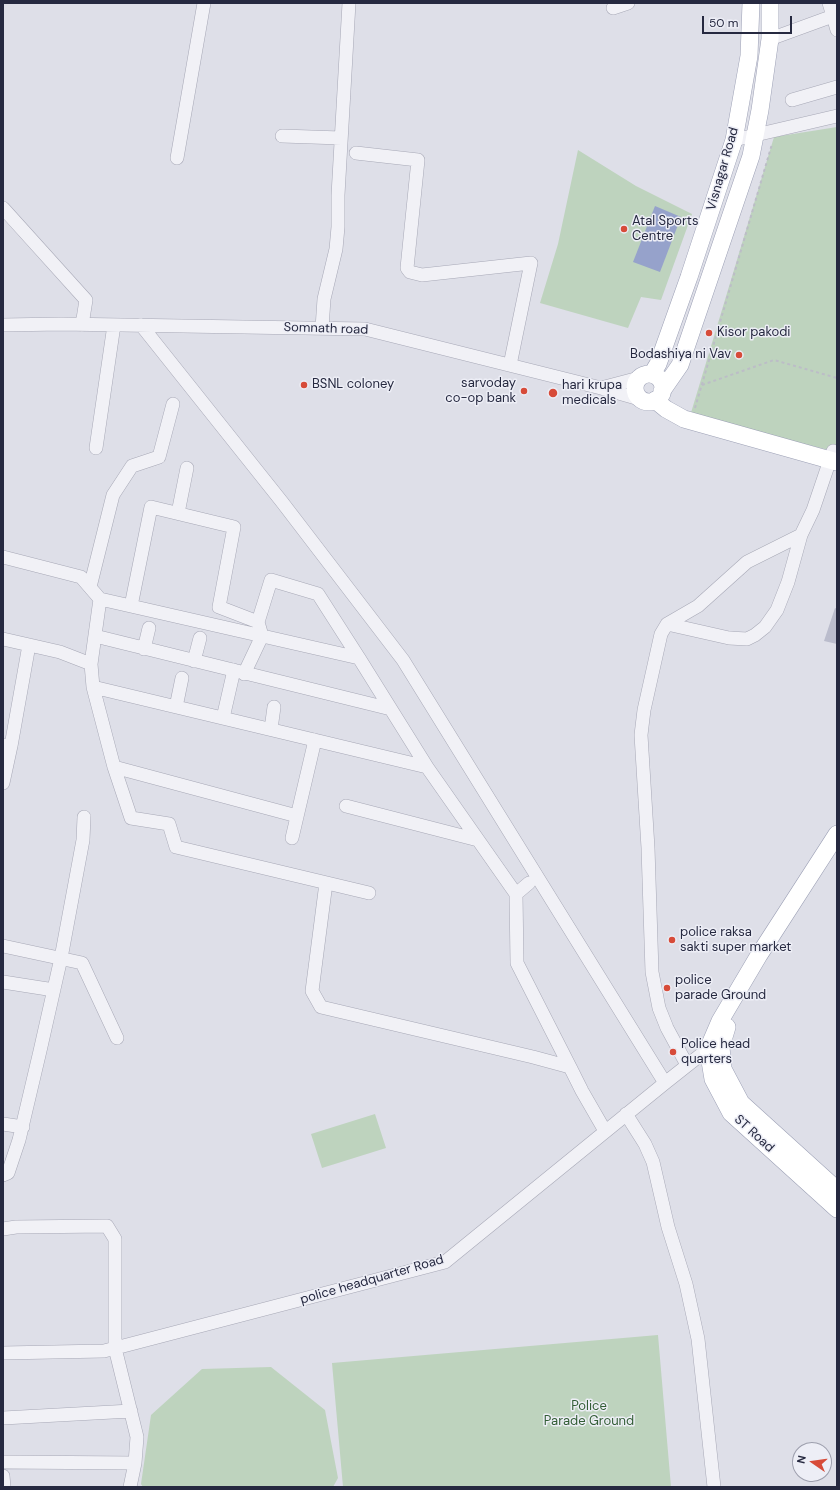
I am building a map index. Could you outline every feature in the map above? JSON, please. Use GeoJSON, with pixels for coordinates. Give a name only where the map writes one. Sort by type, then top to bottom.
{"type":"FeatureCollection","features":[{"type":"Feature","properties":{"kind":"main road","name":"Visnagar Road"},"geometry":{"type":"LineString","coordinates":[[646,376],[658,364],[689,277],[734,140],[749,56],[751,3]]}},
{"type":"Feature","properties":{"kind":"main road"},"geometry":{"type":"LineString","coordinates":[[655,397],[680,365],[751,156],[760,110],[770,39],[770,3]]}},
{"type":"Feature","properties":{"kind":"main road"},"geometry":{"type":"LineString","coordinates":[[655,397],[660,380],[658,377],[646,376],[636,383],[638,396],[655,397],[694,413],[834,456]]}},
{"type":"Feature","properties":{"kind":"main road"},"geometry":{"type":"LineString","coordinates":[[655,397],[666,409],[684,419],[834,456]]}},
{"type":"Feature","properties":{"kind":"main road","name":"ST Road"},"geometry":{"type":"LineString","coordinates":[[837,834],[755,962],[720,1020],[714,1048],[713,1079],[731,1113],[837,1209]]}},
{"type":"Feature","properties":{"kind":"main road","name":"ST Road"},"geometry":{"type":"LineString","coordinates":[[714,1048],[729,1021],[837,850]]}},
{"type":"Feature","properties":{"kind":"main road","name":"ST Road"},"geometry":{"type":"LineString","coordinates":[[714,1048],[741,1103],[837,1190]]}},
{"type":"Feature","properties":{"kind":"street"},"geometry":{"type":"LineString","coordinates":[[177,158],[204,3]]}},
{"type":"Feature","properties":{"kind":"street"},"geometry":{"type":"LineString","coordinates":[[322,328],[324,299],[336,249],[338,227],[338,195],[349,3]]}},
{"type":"Feature","properties":{"kind":"street"},"geometry":{"type":"LineString","coordinates":[[613,8],[628,3]]}},
{"type":"Feature","properties":{"kind":"street"},"geometry":{"type":"LineString","coordinates":[[829,3],[835,16],[837,30]]}},
{"type":"Feature","properties":{"kind":"street"},"geometry":{"type":"LineString","coordinates":[[770,39],[835,16]]}},
{"type":"Feature","properties":{"kind":"street"},"geometry":{"type":"LineString","coordinates":[[792,100],[837,87]]}},
{"type":"Feature","properties":{"kind":"street"},"geometry":{"type":"LineString","coordinates":[[734,140],[837,116]]}},
{"type":"Feature","properties":{"kind":"street"},"geometry":{"type":"LineString","coordinates":[[282,136],[341,138]]}},
{"type":"Feature","properties":{"kind":"street"},"geometry":{"type":"LineString","coordinates":[[356,153],[418,160],[407,268],[410,272],[422,275],[531,263],[510,365]]}},
{"type":"Feature","properties":{"kind":"street"},"geometry":{"type":"LineString","coordinates":[[3,208],[86,300],[82,325]]}},
{"type":"Feature","properties":{"kind":"street"},"geometry":{"type":"LineString","coordinates":[[96,448],[114,325]]}},
{"type":"Feature","properties":{"kind":"street"},"geometry":{"type":"LineString","coordinates":[[141,325],[282,502],[403,660],[665,1083]]}},
{"type":"Feature","properties":{"kind":"street","name":"Somnath road"},"geometry":{"type":"LineString","coordinates":[[3,326],[141,325],[365,329],[602,388],[646,376]]}},
{"type":"Feature","properties":{"kind":"street"},"geometry":{"type":"LineString","coordinates":[[602,388],[655,397]]}},
{"type":"Feature","properties":{"kind":"street"},"geometry":{"type":"LineString","coordinates":[[90,587],[112,495],[132,466],[158,457],[173,404]]}},
{"type":"Feature","properties":{"kind":"street"},"geometry":{"type":"LineString","coordinates":[[667,624],[729,638],[746,638],[755,635],[765,627],[777,610],[788,582],[802,535],[834,456]]}},
{"type":"Feature","properties":{"kind":"street"},"geometry":{"type":"LineString","coordinates":[[178,513],[187,468]]}},
{"type":"Feature","properties":{"kind":"street"},"geometry":{"type":"LineString","coordinates":[[131,606],[151,507],[234,526],[219,607],[258,622]]}},
{"type":"Feature","properties":{"kind":"street"},"geometry":{"type":"LineString","coordinates":[[687,1066],[667,1028],[659,1008],[652,972],[648,848],[641,735],[644,710],[661,634],[667,624],[698,606],[747,562],[802,535]]}},
{"type":"Feature","properties":{"kind":"street"},"geometry":{"type":"LineString","coordinates":[[3,557],[81,577],[100,599],[359,658]]}},
{"type":"Feature","properties":{"kind":"street"},"geometry":{"type":"LineString","coordinates":[[223,718],[239,672],[262,636],[258,622],[271,580],[318,594],[426,767],[516,894],[517,963],[582,1091],[605,1131]]}},
{"type":"Feature","properties":{"kind":"street"},"geometry":{"type":"LineString","coordinates":[[100,599],[91,664],[93,687],[114,767],[130,818],[169,824],[176,847],[369,893]]}},
{"type":"Feature","properties":{"kind":"street"},"geometry":{"type":"LineString","coordinates":[[144,649],[149,628]]}},
{"type":"Feature","properties":{"kind":"street"},"geometry":{"type":"LineString","coordinates":[[94,636],[391,709]]}},
{"type":"Feature","properties":{"kind":"street"},"geometry":{"type":"LineString","coordinates":[[194,661],[200,638]]}},
{"type":"Feature","properties":{"kind":"street"},"geometry":{"type":"LineString","coordinates":[[3,639],[60,652],[91,664]]}},
{"type":"Feature","properties":{"kind":"street"},"geometry":{"type":"LineString","coordinates":[[3,783],[7,745],[29,645]]}},
{"type":"Feature","properties":{"kind":"street"},"geometry":{"type":"LineString","coordinates":[[176,707],[182,678]]}},
{"type":"Feature","properties":{"kind":"street"},"geometry":{"type":"LineString","coordinates":[[93,687],[426,767]]}},
{"type":"Feature","properties":{"kind":"street"},"geometry":{"type":"LineString","coordinates":[[271,729],[274,707]]}},
{"type":"Feature","properties":{"kind":"street"},"geometry":{"type":"LineString","coordinates":[[292,838],[315,740]]}},
{"type":"Feature","properties":{"kind":"street"},"geometry":{"type":"LineString","coordinates":[[114,767],[297,816]]}},
{"type":"Feature","properties":{"kind":"street"},"geometry":{"type":"LineString","coordinates":[[346,806],[478,840]]}},
{"type":"Feature","properties":{"kind":"street"},"geometry":{"type":"LineString","coordinates":[[3,1175],[8,1173],[19,1140],[54,990],[83,840],[84,817]]}},
{"type":"Feature","properties":{"kind":"street"},"geometry":{"type":"LineString","coordinates":[[326,883],[312,992],[321,1007],[570,1067]]}},
{"type":"Feature","properties":{"kind":"street"},"geometry":{"type":"LineString","coordinates":[[516,894],[529,883]]}},
{"type":"Feature","properties":{"kind":"street"},"geometry":{"type":"LineString","coordinates":[[3,946],[82,963],[117,1038]]}},
{"type":"Feature","properties":{"kind":"street"},"geometry":{"type":"LineString","coordinates":[[3,982],[54,990]]}},
{"type":"Feature","properties":{"kind":"street","name":"police headquarter Road"},"geometry":{"type":"LineString","coordinates":[[3,1353],[104,1351],[445,1262],[626,1114],[687,1066],[714,1048]]}},
{"type":"Feature","properties":{"kind":"street"},"geometry":{"type":"LineString","coordinates":[[626,1114],[645,1144],[653,1162],[668,1227],[686,1284],[698,1339],[714,1487]]}},
{"type":"Feature","properties":{"kind":"street"},"geometry":{"type":"LineString","coordinates":[[3,1124],[22,1127]]}},
{"type":"Feature","properties":{"kind":"street"},"geometry":{"type":"LineString","coordinates":[[3,1228],[107,1226],[115,1239],[115,1348],[137,1437],[135,1462],[130,1487]]}},
{"type":"Feature","properties":{"kind":"street"},"geometry":{"type":"LineString","coordinates":[[3,1418],[131,1410]]}},
{"type":"Feature","properties":{"kind":"street"},"geometry":{"type":"LineString","coordinates":[[3,1462],[135,1462]]}},
{"type":"Feature","properties":{"kind":"street"},"geometry":{"type":"LineString","coordinates":[[3,1476],[4,1487]]}},
{"type":"Feature","properties":{"kind":"path"},"geometry":{"type":"LineString","coordinates":[[694,413],[772,144]]}},
{"type":"Feature","properties":{"kind":"path"},"geometry":{"type":"LineString","coordinates":[[702,385],[774,360],[837,378]]}},
{"type":"Feature","properties":{"kind":"green space"},"geometry":{"type":"Polygon","coordinates":[[[837,127],[837,452],[690,416],[774,137],[837,127]]]}},
{"type":"Feature","properties":{"kind":"green space","name":"Atal Sports Centre"},"geometry":{"type":"Polygon","coordinates":[[[578,150],[636,186],[692,214],[661,300],[641,297],[628,328],[540,303],[558,244],[578,150]]]}},
{"type":"Feature","properties":{"kind":"green space"},"geometry":{"type":"Polygon","coordinates":[[[375,1114],[386,1148],[322,1168],[311,1134],[375,1114]]]}},
{"type":"Feature","properties":{"kind":"green space","name":"Police Parade Ground"},"geometry":{"type":"Polygon","coordinates":[[[658,1335],[671,1487],[343,1487],[332,1363],[658,1335]]]}},
{"type":"Feature","properties":{"kind":"green space"},"geometry":{"type":"Polygon","coordinates":[[[271,1367],[325,1410],[338,1478],[333,1487],[143,1487],[141,1484],[151,1415],[202,1369],[271,1367]]]}},
{"type":"Feature","properties":{"kind":"water"},"geometry":{"type":"Polygon","coordinates":[[[655,206],[681,217],[660,272],[633,262],[655,206]]]}},
{"type":"Feature","properties":{"kind":"building"},"geometry":{"type":"Polygon","coordinates":[[[835,608],[837,609],[837,644],[824,641],[835,608]]]}},
{"type":"Feature","properties":{"kind":"place","name":"Atal Sports Centre"},"geometry":{"type":"Point","coordinates":[624,229]}},
{"type":"Feature","properties":{"kind":"place","name":"Kisor pakodi"},"geometry":{"type":"Point","coordinates":[709,333]}},
{"type":"Feature","properties":{"kind":"place","name":"Bodashiya ni Vav"},"geometry":{"type":"Point","coordinates":[739,355]}},
{"type":"Feature","properties":{"kind":"place","name":"BSNL coloney"},"geometry":{"type":"Point","coordinates":[304,385]}},
{"type":"Feature","properties":{"kind":"place","name":"sarvoday co-op bank"},"geometry":{"type":"Point","coordinates":[524,391]}},
{"type":"Feature","properties":{"kind":"place","name":"hari krupa medicals"},"geometry":{"type":"Point","coordinates":[553,393]}},
{"type":"Feature","properties":{"kind":"place","name":"police raksa sakti super market"},"geometry":{"type":"Point","coordinates":[672,940]}},
{"type":"Feature","properties":{"kind":"place","name":"police parade Ground"},"geometry":{"type":"Point","coordinates":[667,988]}},
{"type":"Feature","properties":{"kind":"place","name":"Police head quarters"},"geometry":{"type":"Point","coordinates":[673,1052]}}]}
